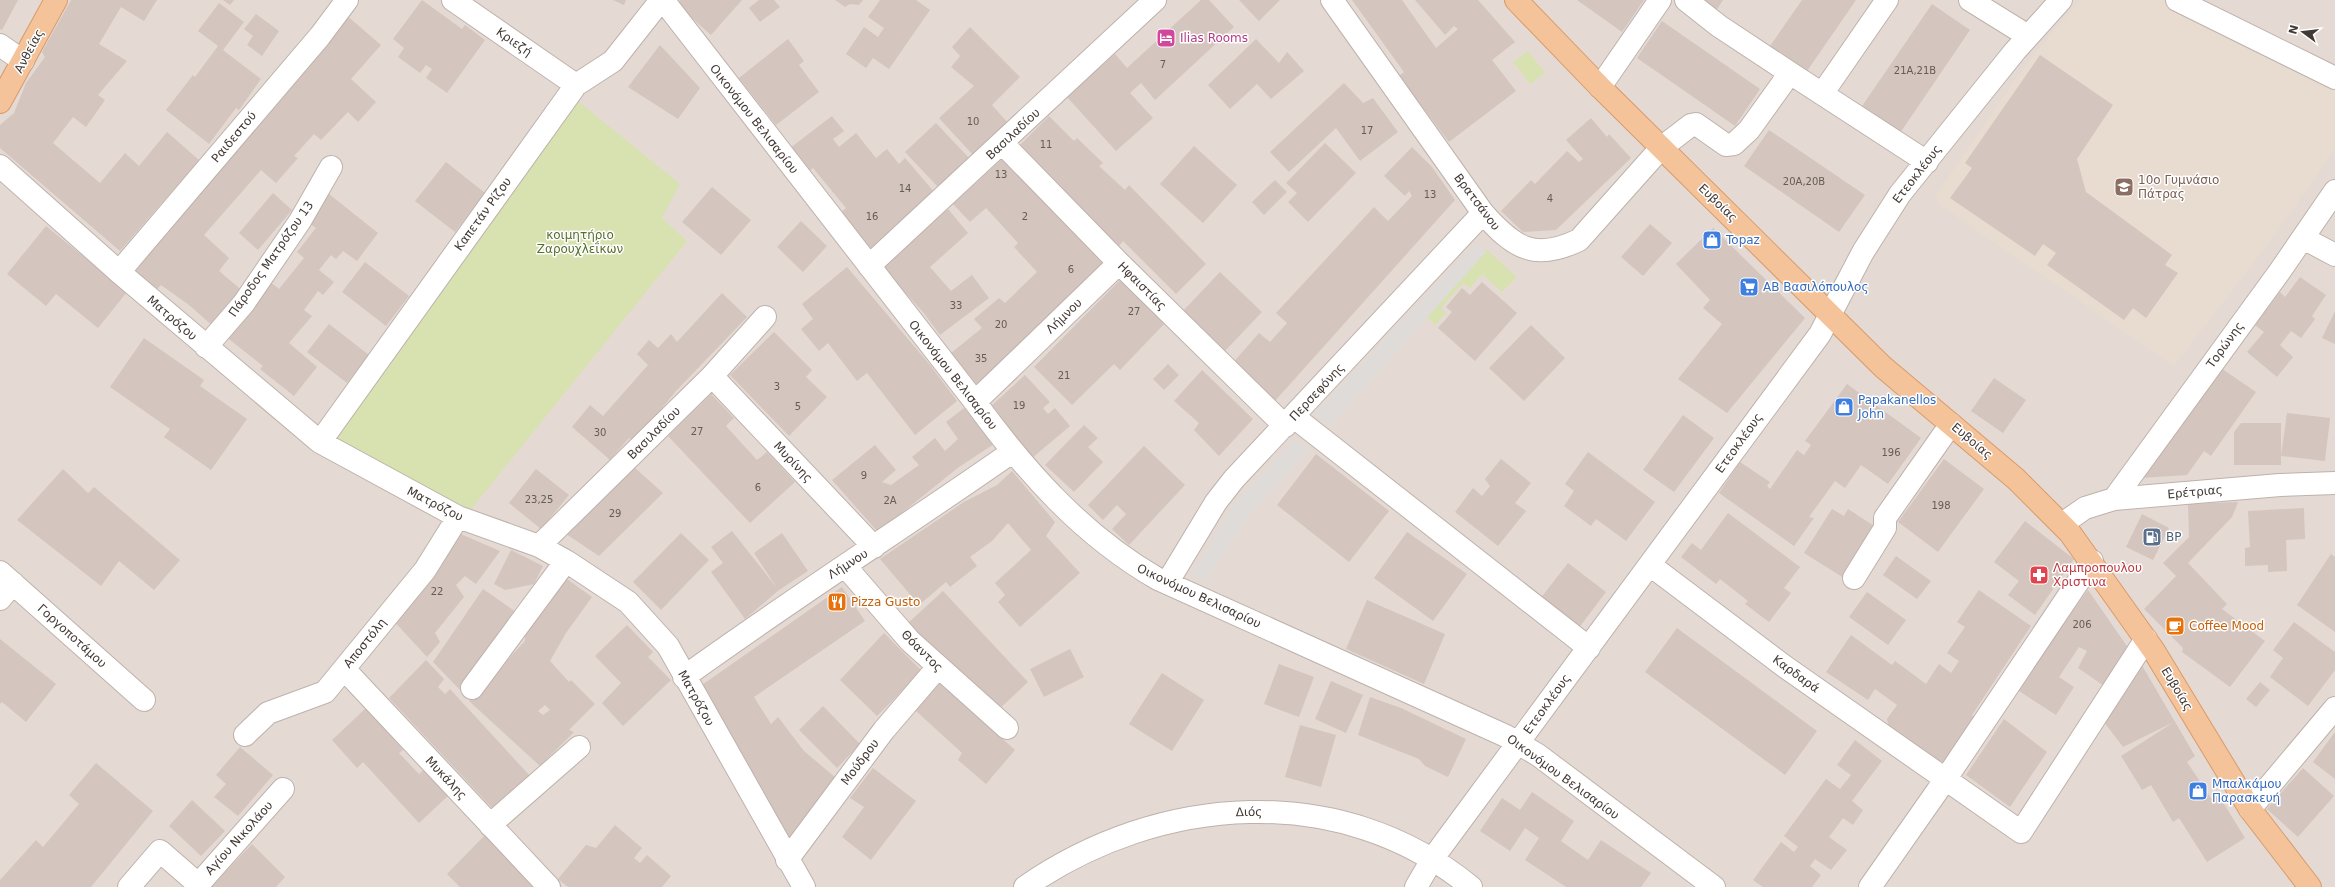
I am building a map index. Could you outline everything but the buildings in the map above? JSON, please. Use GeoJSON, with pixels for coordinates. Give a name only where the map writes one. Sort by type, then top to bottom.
{"type":"FeatureCollection","features":[{"type":"Feature","properties":{"kind":"main road","name":"Ανθείας"},"geometry":{"type":"LineString","coordinates":[[0,102],[56,0]]}},
{"type":"Feature","properties":{"kind":"main road","name":"Ευβοίας"},"geometry":{"type":"LineString","coordinates":[[1516,0],[1600,87],[1882,367],[2016,478],[2062,524],[2092,561],[2146,639],[2250,809],[2310,887]]}},
{"type":"Feature","properties":{"kind":"street","name":"Ραιδεστού"},"geometry":{"type":"LineString","coordinates":[[119,272],[299,60],[347,0]]}},
{"type":"Feature","properties":{"kind":"street","name":"Καπετάν Ρίζου"},"geometry":{"type":"LineString","coordinates":[[320,442],[576,85],[613,61],[662,0]]}},
{"type":"Feature","properties":{"kind":"street","name":"Οικονόμου Βελισαρίου"},"geometry":{"type":"LineString","coordinates":[[662,0],[976,402],[1012,452],[1069,513],[1107,546],[1139,568],[1167,583],[1478,722],[1518,743],[1714,887]]}},
{"type":"Feature","properties":{"kind":"street","name":"Βασιλαδίου"},"geometry":{"type":"LineString","coordinates":[[869,266],[1003,144],[1155,0]]}},
{"type":"Feature","properties":{"kind":"street","name":"Βρατσάνου"},"geometry":{"type":"LineString","coordinates":[[1332,0],[1483,213],[1503,235],[1521,247],[1535,252],[1562,249],[1579,240],[1661,148],[1691,125],[1696,124],[1726,145],[1734,144],[1749,130],[1790,73]]}},
{"type":"Feature","properties":{"kind":"street"},"geometry":{"type":"LineString","coordinates":[[1600,87],[1660,0]]}},
{"type":"Feature","properties":{"kind":"street"},"geometry":{"type":"LineString","coordinates":[[1686,0],[1719,26],[1927,162]]}},
{"type":"Feature","properties":{"kind":"street"},"geometry":{"type":"LineString","coordinates":[[1822,94],[1887,0]]}},
{"type":"Feature","properties":{"kind":"street"},"geometry":{"type":"LineString","coordinates":[[1970,0],[2028,36]]}},
{"type":"Feature","properties":{"kind":"street","name":"Ετεοκλέους"},"geometry":{"type":"LineString","coordinates":[[1416,887],[1434,858],[1518,743],[1820,334],[1875,231],[1900,194],[2028,36],[2061,0]]}},
{"type":"Feature","properties":{"kind":"street"},"geometry":{"type":"LineString","coordinates":[[2177,0],[2335,78]]}},
{"type":"Feature","properties":{"kind":"street","name":"Κριεζή"},"geometry":{"type":"LineString","coordinates":[[467,4],[576,85]]}},
{"type":"Feature","properties":{"kind":"street"},"geometry":{"type":"LineString","coordinates":[[0,45],[23,62]]}},
{"type":"Feature","properties":{"kind":"street","name":"Ηφαιστίας"},"geometry":{"type":"LineString","coordinates":[[1003,144],[1118,263],[1290,421],[1589,648]]}},
{"type":"Feature","properties":{"kind":"street","name":"Ματρόζου"},"geometry":{"type":"LineString","coordinates":[[0,166],[119,272],[320,442],[458,517],[540,546],[566,561],[628,602],[668,646],[787,860],[804,887]]}},
{"type":"Feature","properties":{"kind":"street","name":"Πάροδος Ματρόζου 13"},"geometry":{"type":"LineString","coordinates":[[206,347],[244,303],[300,221],[332,167]]}},
{"type":"Feature","properties":{"kind":"street","name":"Τορώνης"},"geometry":{"type":"LineString","coordinates":[[2114,499],[2303,238],[2335,191]]}},
{"type":"Feature","properties":{"kind":"street","name":"Περσεφόνης"},"geometry":{"type":"LineString","coordinates":[[1167,583],[1216,502],[1234,479],[1290,421],[1483,213]]}},
{"type":"Feature","properties":{"kind":"street"},"geometry":{"type":"LineString","coordinates":[[2303,238],[2335,255]]}},
{"type":"Feature","properties":{"kind":"street","name":"Λήμνου"},"geometry":{"type":"LineString","coordinates":[[976,402],[1118,263]]}},
{"type":"Feature","properties":{"kind":"street","name":"Βασιλαδίου"},"geometry":{"type":"LineString","coordinates":[[540,546],[712,376],[765,317]]}},
{"type":"Feature","properties":{"kind":"street","name":"Μυρίνης"},"geometry":{"type":"LineString","coordinates":[[712,376],[874,547]]}},
{"type":"Feature","properties":{"kind":"street"},"geometry":{"type":"LineString","coordinates":[[1854,578],[1885,528],[1885,518],[1951,424]]}},
{"type":"Feature","properties":{"kind":"street","name":"Λήμνου"},"geometry":{"type":"LineString","coordinates":[[684,677],[780,608],[874,547],[1012,452]]}},
{"type":"Feature","properties":{"kind":"street","name":"Ερέτριας"},"geometry":{"type":"LineString","coordinates":[[2062,524],[2085,508],[2114,499],[2280,485],[2335,483]]}},
{"type":"Feature","properties":{"kind":"street","name":"Αποστόλη"},"geometry":{"type":"LineString","coordinates":[[245,735],[268,713],[325,692],[425,570],[458,517]]}},
{"type":"Feature","properties":{"kind":"street"},"geometry":{"type":"LineString","coordinates":[[472,688],[566,561]]}},
{"type":"Feature","properties":{"kind":"street"},"geometry":{"type":"LineString","coordinates":[[1870,887],[1945,780],[2092,561]]}},
{"type":"Feature","properties":{"kind":"street","name":"Καρδαρά"},"geometry":{"type":"LineString","coordinates":[[1650,565],[1784,666],[2021,832],[2146,639]]}},
{"type":"Feature","properties":{"kind":"street","name":"Θόαντος"},"geometry":{"type":"LineString","coordinates":[[845,566],[910,641],[1007,728]]}},
{"type":"Feature","properties":{"kind":"street","name":"Γοργοποτάμου"},"geometry":{"type":"LineString","coordinates":[[4,585],[144,700]]}},
{"type":"Feature","properties":{"kind":"street","name":"Μούδρου"},"geometry":{"type":"LineString","coordinates":[[787,860],[884,730],[938,667]]}},
{"type":"Feature","properties":{"kind":"street","name":"Μυκάλης"},"geometry":{"type":"LineString","coordinates":[[344,669],[549,887]]}},
{"type":"Feature","properties":{"kind":"street"},"geometry":{"type":"LineString","coordinates":[[2250,809],[2335,708]]}},
{"type":"Feature","properties":{"kind":"street"},"geometry":{"type":"LineString","coordinates":[[490,825],[579,747]]}},
{"type":"Feature","properties":{"kind":"street","name":"Αγίου Νικολάου"},"geometry":{"type":"LineString","coordinates":[[197,886],[283,789]]}},
{"type":"Feature","properties":{"kind":"street","name":"Διός"},"geometry":{"type":"LineString","coordinates":[[1025,887],[1076,857],[1133,832],[1168,822],[1217,813],[1279,812],[1328,819],[1395,839],[1434,858],[1472,887]]}},
{"type":"Feature","properties":{"kind":"street"},"geometry":{"type":"LineString","coordinates":[[129,887],[160,851],[197,886]]}},
{"type":"Feature","properties":{"kind":"shaded area"},"geometry":{"type":"Polygon","coordinates":[[[0,0],[2335,0],[2335,887],[0,887],[0,0]]]}},
{"type":"Feature","properties":{"kind":"shaded area","name":"10ο Γυμνάσιο Πάτρας"},"geometry":{"type":"Polygon","coordinates":[[[2080,0],[2165,0],[2335,86],[2335,148],[2277,232],[2174,366],[1940,205],[1936,195],[2011,86],[2037,51],[2080,0]]]}},
{"type":"Feature","properties":{"kind":"shaded area"},"geometry":{"type":"Polygon","coordinates":[[[1475,243],[1486,252],[1329,427],[1314,415],[1475,243]]]}},
{"type":"Feature","properties":{"kind":"shaded area"},"geometry":{"type":"Polygon","coordinates":[[[1294,439],[1309,449],[1250,514],[1207,580],[1191,575],[1238,499],[1294,439]]]}},
{"type":"Feature","properties":{"kind":"green space"},"geometry":{"type":"Polygon","coordinates":[[[1528,51],[1545,73],[1530,84],[1513,62],[1528,51]]]}},
{"type":"Feature","properties":{"kind":"green space","name":"κοιμητήριο Ζαρουχλεΐκων"},"geometry":{"type":"Polygon","coordinates":[[[578,101],[680,184],[662,218],[687,241],[469,512],[339,442],[338,431],[578,101]]]}},
{"type":"Feature","properties":{"kind":"green space"},"geometry":{"type":"Polygon","coordinates":[[[1486,249],[1517,277],[1502,292],[1482,274],[1470,288],[1463,283],[1441,308],[1446,313],[1435,325],[1426,316],[1486,249]]]}},
{"type":"Feature","properties":{"kind":"place","name":"Ilias Rooms"},"geometry":{"type":"Point","coordinates":[1166,38]}},
{"type":"Feature","properties":{"kind":"place","name":"10ο Γυμνάσιο Πάτρας"},"geometry":{"type":"Point","coordinates":[2124,187]}},
{"type":"Feature","properties":{"kind":"place","name":"Topaz"},"geometry":{"type":"Point","coordinates":[1712,240]}},
{"type":"Feature","properties":{"kind":"place","name":"ΑΒ Βασιλόπουλος"},"geometry":{"type":"Point","coordinates":[1749,287]}},
{"type":"Feature","properties":{"kind":"place","name":"Papakanellos John"},"geometry":{"type":"Point","coordinates":[1844,407]}},
{"type":"Feature","properties":{"kind":"place","name":"BP"},"geometry":{"type":"Point","coordinates":[2152,537]}},
{"type":"Feature","properties":{"kind":"place","name":"Λαμπροπουλου Χριστινα"},"geometry":{"type":"Point","coordinates":[2039,575]}},
{"type":"Feature","properties":{"kind":"place","name":"Pizza Gusto"},"geometry":{"type":"Point","coordinates":[837,602]}},
{"type":"Feature","properties":{"kind":"place","name":"Coffee Mood"},"geometry":{"type":"Point","coordinates":[2175,626]}},
{"type":"Feature","properties":{"kind":"place","name":"Μπαλκάμου Παρασκευή"},"geometry":{"type":"Point","coordinates":[2198,791]}}]}
